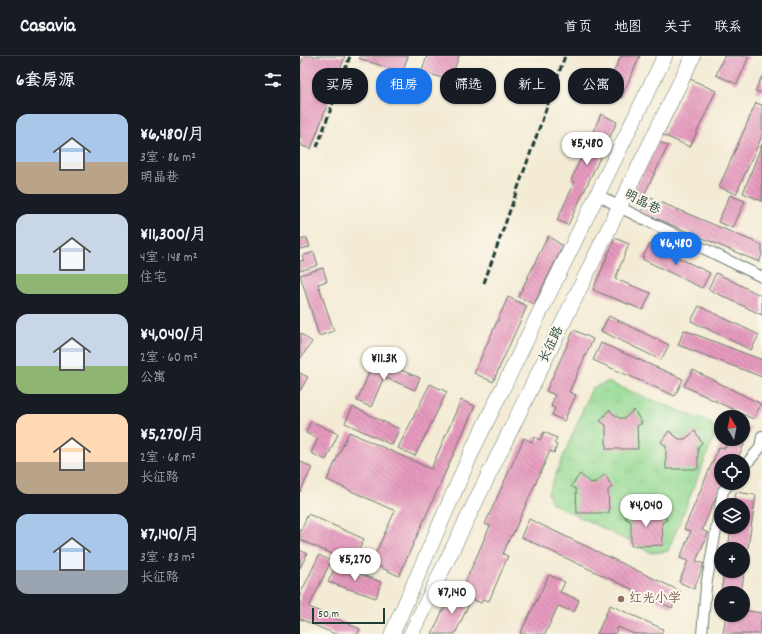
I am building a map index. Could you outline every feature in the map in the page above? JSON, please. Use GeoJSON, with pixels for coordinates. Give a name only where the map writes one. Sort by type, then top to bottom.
{"type":"FeatureCollection","features":[{"type":"Feature","properties":{"kind":"main road","name":"长征路"},"geometry":{"type":"LineString","coordinates":[[392,634],[473,448],[665,56]]}},
{"type":"Feature","properties":{"kind":"main road","name":"长征路"},"geometry":{"type":"LineString","coordinates":[[412,634],[693,56]]}},
{"type":"Feature","properties":{"kind":"street","name":"明晶巷"},"geometry":{"type":"LineString","coordinates":[[597,194],[619,207],[762,277]]}},
{"type":"Feature","properties":{"kind":"street"},"geometry":{"type":"LineString","coordinates":[[750,460],[760,448],[762,436]]}},
{"type":"Feature","properties":{"kind":"street"},"geometry":{"type":"LineString","coordinates":[[702,634],[706,586],[724,490]]}},
{"type":"Feature","properties":{"kind":"green space"},"geometry":{"type":"Polygon","coordinates":[[[607,382],[711,423],[714,428],[714,437],[668,551],[652,553],[552,503],[548,493],[592,388],[607,382]]]}},
{"type":"Feature","properties":{"kind":"building"},"geometry":{"type":"Polygon","coordinates":[[[304,56],[345,56],[341,68],[312,68],[312,104],[327,104],[311,149],[302,146],[300,132],[300,66],[304,56]]]}},
{"type":"Feature","properties":{"kind":"building"},"geometry":{"type":"Polygon","coordinates":[[[360,56],[408,56],[404,68],[388,68],[359,58],[360,56]]]}},
{"type":"Feature","properties":{"kind":"building"},"geometry":{"type":"Polygon","coordinates":[[[427,56],[459,56],[455,68],[440,68],[440,77],[432,75],[432,68],[423,68],[427,56]]]}},
{"type":"Feature","properties":{"kind":"building"},"geometry":{"type":"Polygon","coordinates":[[[621,56],[640,56],[624,91],[624,68],[615,68],[621,56]]]}},
{"type":"Feature","properties":{"kind":"building"},"geometry":{"type":"Polygon","coordinates":[[[724,56],[749,56],[737,84],[716,75],[724,56]]]}},
{"type":"Feature","properties":{"kind":"building"},"geometry":{"type":"Polygon","coordinates":[[[762,76],[762,93],[755,91],[762,76]]]}},
{"type":"Feature","properties":{"kind":"building"},"geometry":{"type":"Polygon","coordinates":[[[690,79],[716,91],[690,147],[663,135],[690,79]]]}},
{"type":"Feature","properties":{"kind":"building"},"geometry":{"type":"Polygon","coordinates":[[[756,103],[762,105],[762,136],[736,194],[719,187],[756,103]]]}},
{"type":"Feature","properties":{"kind":"building"},"geometry":{"type":"Polygon","coordinates":[[[601,114],[617,122],[568,225],[557,220],[575,182],[571,180],[601,114]]]}},
{"type":"Feature","properties":{"kind":"building"},"geometry":{"type":"Polygon","coordinates":[[[658,141],[668,146],[641,201],[632,196],[658,141]]]}},
{"type":"Feature","properties":{"kind":"building"},"geometry":{"type":"Polygon","coordinates":[[[762,144],[762,201],[743,193],[762,144]]]}},
{"type":"Feature","properties":{"kind":"building"},"geometry":{"type":"Polygon","coordinates":[[[730,195],[745,201],[733,228],[718,222],[730,195]]]}},
{"type":"Feature","properties":{"kind":"building"},"geometry":{"type":"Polygon","coordinates":[[[648,197],[762,245],[762,255],[759,262],[641,212],[648,197]]]}},
{"type":"Feature","properties":{"kind":"building"},"geometry":{"type":"Polygon","coordinates":[[[548,236],[563,246],[534,304],[518,297],[548,236]]]}},
{"type":"Feature","properties":{"kind":"building"},"geometry":{"type":"Polygon","coordinates":[[[307,238],[310,247],[300,249],[300,240],[307,238]]]}},
{"type":"Feature","properties":{"kind":"building"},"geometry":{"type":"Polygon","coordinates":[[[615,238],[629,244],[615,279],[651,293],[643,310],[593,290],[615,238]]]}},
{"type":"Feature","properties":{"kind":"building"},"geometry":{"type":"Polygon","coordinates":[[[650,244],[710,273],[702,288],[642,259],[650,244]]]}},
{"type":"Feature","properties":{"kind":"building"},"geometry":{"type":"Polygon","coordinates":[[[314,252],[318,265],[300,271],[300,261],[304,260],[302,256],[314,252]]]}},
{"type":"Feature","properties":{"kind":"building"},"geometry":{"type":"Polygon","coordinates":[[[323,268],[327,281],[318,284],[334,331],[319,336],[300,275],[323,268]]]}},
{"type":"Feature","properties":{"kind":"building"},"geometry":{"type":"Polygon","coordinates":[[[716,273],[762,296],[762,315],[708,289],[716,273]]]}},
{"type":"Feature","properties":{"kind":"building"},"geometry":{"type":"Polygon","coordinates":[[[508,297],[527,306],[493,382],[474,373],[508,297]]]}},
{"type":"Feature","properties":{"kind":"building"},"geometry":{"type":"Polygon","coordinates":[[[699,306],[759,335],[751,350],[691,321],[699,306]]]}},
{"type":"Feature","properties":{"kind":"building"},"geometry":{"type":"Polygon","coordinates":[[[609,316],[669,345],[661,360],[601,331],[609,316]]]}},
{"type":"Feature","properties":{"kind":"building"},"geometry":{"type":"Polygon","coordinates":[[[574,330],[593,339],[569,392],[576,395],[564,421],[552,415],[555,408],[551,406],[555,395],[546,391],[574,330]]]}},
{"type":"Feature","properties":{"kind":"building"},"geometry":{"type":"Polygon","coordinates":[[[684,330],[762,360],[762,377],[678,345],[684,330]]]}},
{"type":"Feature","properties":{"kind":"building"},"geometry":{"type":"Polygon","coordinates":[[[300,333],[312,342],[300,359],[300,333]]]}},
{"type":"Feature","properties":{"kind":"building"},"geometry":{"type":"Polygon","coordinates":[[[601,343],[683,379],[675,396],[593,360],[601,343]]]}},
{"type":"Feature","properties":{"kind":"building"},"geometry":{"type":"Polygon","coordinates":[[[375,359],[420,378],[415,390],[384,377],[371,407],[357,401],[375,359]]]}},
{"type":"Feature","properties":{"kind":"building"},"geometry":{"type":"Polygon","coordinates":[[[693,370],[761,404],[753,419],[750,418],[750,410],[734,410],[684,386],[693,370]]]}},
{"type":"Feature","properties":{"kind":"building"},"geometry":{"type":"Polygon","coordinates":[[[300,373],[308,377],[300,391],[300,373]]]}},
{"type":"Feature","properties":{"kind":"building"},"geometry":{"type":"Polygon","coordinates":[[[430,384],[447,392],[415,456],[398,448],[430,384]]]}},
{"type":"Feature","properties":{"kind":"building"},"geometry":{"type":"Polygon","coordinates":[[[461,400],[475,406],[399,576],[371,563],[395,511],[327,480],[349,432],[431,469],[461,400]]]}},
{"type":"Feature","properties":{"kind":"building"},"geometry":{"type":"Polygon","coordinates":[[[353,407],[399,429],[392,445],[345,423],[353,407]]]}},
{"type":"Feature","properties":{"kind":"building"},"geometry":{"type":"Polygon","coordinates":[[[609,410],[619,418],[625,418],[634,410],[642,423],[637,426],[638,449],[606,449],[606,425],[600,421],[609,410]]]}},
{"type":"Feature","properties":{"kind":"building"},"geometry":{"type":"Polygon","coordinates":[[[311,421],[338,434],[326,460],[311,453],[318,439],[306,433],[311,421]]]}},
{"type":"Feature","properties":{"kind":"building"},"geometry":{"type":"Polygon","coordinates":[[[669,431],[679,439],[685,439],[695,431],[702,443],[698,447],[698,469],[666,469],[666,446],[661,442],[669,431]]]}},
{"type":"Feature","properties":{"kind":"building"},"geometry":{"type":"Polygon","coordinates":[[[544,432],[557,438],[554,443],[557,445],[554,453],[550,451],[512,536],[511,535],[503,554],[508,556],[489,601],[483,599],[481,603],[460,594],[490,526],[485,524],[524,438],[532,442],[534,437],[540,440],[544,432]]]}},
{"type":"Feature","properties":{"kind":"building"},"geometry":{"type":"Polygon","coordinates":[[[726,446],[743,446],[740,454],[716,454],[719,447],[725,448],[726,446]]]}},
{"type":"Feature","properties":{"kind":"building"},"geometry":{"type":"Polygon","coordinates":[[[714,459],[714,490],[719,490],[716,498],[714,498],[714,502],[702,530],[708,533],[696,561],[704,564],[694,589],[679,582],[688,561],[680,558],[691,531],[684,529],[714,459]]]}},
{"type":"Feature","properties":{"kind":"building"},"geometry":{"type":"Polygon","coordinates":[[[300,461],[312,468],[300,492],[300,461]]]}},
{"type":"Feature","properties":{"kind":"building"},"geometry":{"type":"Polygon","coordinates":[[[580,474],[590,483],[596,482],[605,474],[612,487],[608,490],[609,513],[577,513],[576,489],[571,486],[580,474]]]}},
{"type":"Feature","properties":{"kind":"building"},"geometry":{"type":"Polygon","coordinates":[[[736,492],[756,495],[749,542],[729,542],[730,534],[750,534],[750,498],[735,498],[736,492]]]}},
{"type":"Feature","properties":{"kind":"building"},"geometry":{"type":"Polygon","coordinates":[[[634,507],[644,515],[650,515],[660,507],[667,520],[662,523],[663,545],[631,546],[631,522],[625,518],[634,507]]]}},
{"type":"Feature","properties":{"kind":"building"},"geometry":{"type":"Polygon","coordinates":[[[308,514],[364,539],[353,563],[300,540],[300,532],[308,514]]]}},
{"type":"Feature","properties":{"kind":"building"},"geometry":{"type":"Polygon","coordinates":[[[529,519],[680,591],[672,608],[521,537],[529,519]]]}},
{"type":"Feature","properties":{"kind":"building"},"geometry":{"type":"Polygon","coordinates":[[[300,550],[307,554],[300,568],[300,550]]]}},
{"type":"Feature","properties":{"kind":"building"},"geometry":{"type":"Polygon","coordinates":[[[319,555],[331,561],[309,607],[360,629],[358,634],[335,634],[300,619],[300,595],[319,555]]]}},
{"type":"Feature","properties":{"kind":"building"},"geometry":{"type":"Polygon","coordinates":[[[336,565],[381,582],[376,598],[328,582],[336,565]]]}},
{"type":"Feature","properties":{"kind":"building"},"geometry":{"type":"Polygon","coordinates":[[[549,575],[565,582],[560,592],[579,600],[574,612],[558,606],[545,634],[520,634],[549,575]]]}},
{"type":"Feature","properties":{"kind":"building"},"geometry":{"type":"Polygon","coordinates":[[[723,578],[743,578],[742,586],[722,586],[723,578]]]}},
{"type":"Feature","properties":{"kind":"building"},"geometry":{"type":"Polygon","coordinates":[[[451,592],[471,600],[455,634],[432,634],[451,592]]]}},
{"type":"Feature","properties":{"kind":"building"},"geometry":{"type":"Polygon","coordinates":[[[610,605],[663,629],[661,634],[634,634],[618,627],[615,634],[597,634],[610,605]]]}},
{"type":"Feature","properties":{"kind":"building"},"geometry":{"type":"Polygon","coordinates":[[[750,611],[762,613],[759,634],[723,634],[725,622],[750,622],[750,611]]]}},
{"type":"Feature","properties":{"kind":"railway"},"geometry":{"type":"LineString","coordinates":[[317,147],[350,56]]}},
{"type":"Feature","properties":{"kind":"railway"},"geometry":{"type":"LineString","coordinates":[[484,283],[565,56]]}},
{"type":"Feature","properties":{"kind":"place","name":"红光小学"},"geometry":{"type":"Point","coordinates":[621,599]}}]}
